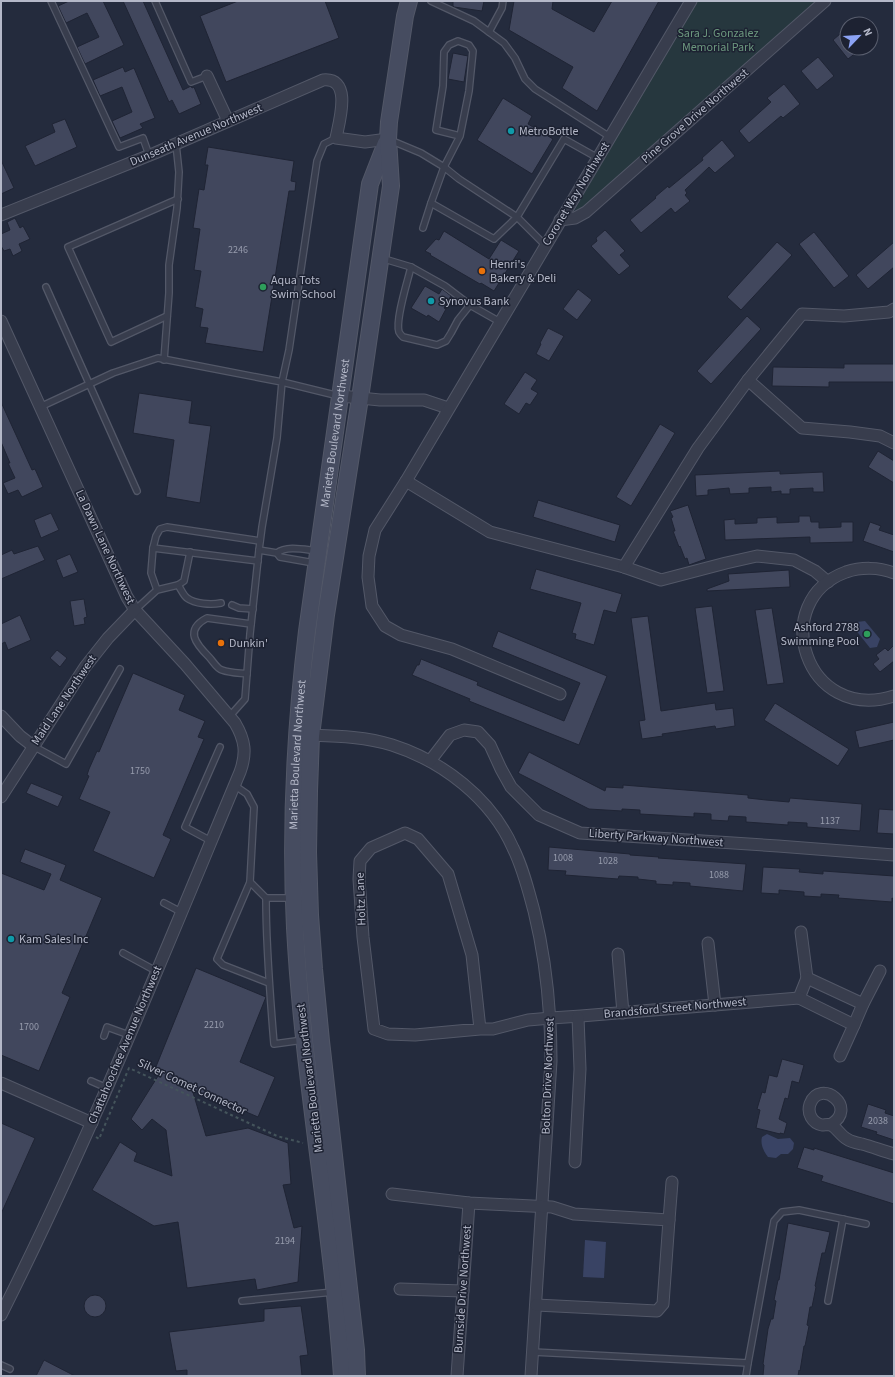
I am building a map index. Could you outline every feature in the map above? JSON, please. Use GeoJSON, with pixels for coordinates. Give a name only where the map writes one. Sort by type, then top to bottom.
{"type":"FeatureCollection","features":[{"type":"Feature","properties":{"kind":"main road"},"geometry":{"type":"LineString","coordinates":[[357,1376],[356,1350],[342,1292],[320,1041],[310,915],[304,736],[326,614],[381,258],[391,186],[388,139],[405,16],[409,1]]}},
{"type":"Feature","properties":{"kind":"main road","name":"Marietta Boulevard Northwest"},"geometry":{"type":"LineString","coordinates":[[342,1376],[342,1292],[305,1040],[299,980],[293,861],[304,736],[306,639],[370,184],[388,139]]}},
{"type":"Feature","properties":{"kind":"street","name":"Coronet Way Northwest"},"geometry":{"type":"LineString","coordinates":[[560,694],[452,649],[401,635],[385,626],[372,606],[368,577],[369,556],[375,530],[406,481],[691,1]]}},
{"type":"Feature","properties":{"kind":"street","name":"Pine Grove Drive Northwest"},"geometry":{"type":"LineString","coordinates":[[560,220],[575,218],[586,212],[825,1]]}},
{"type":"Feature","properties":{"kind":"street"},"geometry":{"type":"LineString","coordinates":[[207,76],[228,121]]}},
{"type":"Feature","properties":{"kind":"street","name":"Dunseath Avenue Northwest"},"geometry":{"type":"LineString","coordinates":[[1,215],[176,144],[323,80],[330,79],[338,84],[341,92],[341,109],[336,138]]}},
{"type":"Feature","properties":{"kind":"street"},"geometry":{"type":"LineString","coordinates":[[336,138],[365,142],[388,139]]}},
{"type":"Feature","properties":{"kind":"street"},"geometry":{"type":"LineString","coordinates":[[624,567],[698,448],[748,380],[802,314],[844,316],[889,312],[894,309]]}},
{"type":"Feature","properties":{"kind":"street","name":"La Dawn Lane Northwest"},"geometry":{"type":"LineString","coordinates":[[1,322],[127,597],[135,610],[185,664],[229,716],[241,734],[245,752],[240,772]]}},
{"type":"Feature","properties":{"kind":"street"},"geometry":{"type":"LineString","coordinates":[[748,380],[802,428],[880,436],[894,443]]}},
{"type":"Feature","properties":{"kind":"street"},"geometry":{"type":"LineString","coordinates":[[341,396],[380,400],[424,400],[448,408]]}},
{"type":"Feature","properties":{"kind":"street"},"geometry":{"type":"LineString","coordinates":[[406,481],[490,532],[624,567],[661,580],[757,556],[794,560],[815,571],[828,582]]}},
{"type":"Feature","properties":{"kind":"street"},"geometry":{"type":"LineString","coordinates":[[894,573],[879,569],[866,568],[852,570],[840,575],[828,582],[819,590],[806,612],[803,625],[803,638],[809,662],[815,673],[834,691],[845,697],[858,700],[883,700],[894,696]]}},
{"type":"Feature","properties":{"kind":"street","name":"Maid Lane Northwest"},"geometry":{"type":"LineString","coordinates":[[1,796],[85,667],[108,638],[135,610]]}},
{"type":"Feature","properties":{"kind":"street"},"geometry":{"type":"LineString","coordinates":[[1,716],[20,736],[33,746]]}},
{"type":"Feature","properties":{"kind":"street","name":"Liberty Parkway Northwest"},"geometry":{"type":"LineString","coordinates":[[430,761],[450,735],[464,730],[478,732],[490,745],[511,787],[539,815],[580,833],[894,855]]}},
{"type":"Feature","properties":{"kind":"street","name":"Bolton Drive Northwest"},"geometry":{"type":"LineString","coordinates":[[304,736],[354,738],[392,745],[430,761],[448,772],[464,784],[497,820],[513,846],[526,878],[541,938],[549,998],[551,1061],[531,1376]]}},
{"type":"Feature","properties":{"kind":"street","name":"Chattahoochee Avenue Northwest"},"geometry":{"type":"LineString","coordinates":[[1,1315],[4,1301],[30,1256],[92,1123],[240,772]]}},
{"type":"Feature","properties":{"kind":"street","name":"Holtz Lane"},"geometry":{"type":"LineString","coordinates":[[480,1029],[472,955],[448,874],[418,839],[405,833],[371,848],[360,861],[359,879],[363,937],[374,1029],[388,1034],[415,1035],[493,1029],[528,1020],[550,1018]]}},
{"type":"Feature","properties":{"kind":"street"},"geometry":{"type":"LineString","coordinates":[[801,932],[807,978],[799,998],[854,1025]]}},
{"type":"Feature","properties":{"kind":"street"},"geometry":{"type":"LineString","coordinates":[[708,943],[715,1005]]}},
{"type":"Feature","properties":{"kind":"street"},"geometry":{"type":"LineString","coordinates":[[618,954],[624,1013]]}},
{"type":"Feature","properties":{"kind":"street"},"geometry":{"type":"LineString","coordinates":[[840,1056],[863,1004],[880,971]]}},
{"type":"Feature","properties":{"kind":"street"},"geometry":{"type":"LineString","coordinates":[[807,978],[863,1004]]}},
{"type":"Feature","properties":{"kind":"street","name":"Brandsford Street Northwest"},"geometry":{"type":"LineString","coordinates":[[550,1018],[799,998]]}},
{"type":"Feature","properties":{"kind":"street"},"geometry":{"type":"LineString","coordinates":[[575,1162],[580,1069],[578,1016]]}},
{"type":"Feature","properties":{"kind":"street"},"geometry":{"type":"LineString","coordinates":[[1,1083],[92,1123]]}},
{"type":"Feature","properties":{"kind":"street"},"geometry":{"type":"LineString","coordinates":[[830,1125],[848,1139],[894,1154]]}},
{"type":"Feature","properties":{"kind":"street"},"geometry":{"type":"LineString","coordinates":[[536,1305],[657,1311],[663,1304],[672,1182]]}},
{"type":"Feature","properties":{"kind":"street"},"geometry":{"type":"LineString","coordinates":[[392,1194],[469,1203],[542,1206],[561,1209],[574,1214],[669,1220]]}},
{"type":"Feature","properties":{"kind":"street","name":"Burnside Drive Northwest"},"geometry":{"type":"LineString","coordinates":[[457,1376],[469,1203]]}},
{"type":"Feature","properties":{"kind":"street"},"geometry":{"type":"LineString","coordinates":[[400,1289],[463,1291]]}},
{"type":"Feature","properties":{"kind":"lane"},"geometry":{"type":"LineString","coordinates":[[51,1],[119,148],[143,138],[149,155]]}},
{"type":"Feature","properties":{"kind":"lane"},"geometry":{"type":"LineString","coordinates":[[155,1],[191,82],[207,76]]}},
{"type":"Feature","properties":{"kind":"lane"},"geometry":{"type":"LineString","coordinates":[[431,1],[474,21],[504,43],[515,58],[525,79],[535,89],[610,137]]}},
{"type":"Feature","properties":{"kind":"lane"},"geometry":{"type":"LineString","coordinates":[[489,32],[502,8],[503,1]]}},
{"type":"Feature","properties":{"kind":"lane"},"geometry":{"type":"LineString","coordinates":[[423,228],[444,167],[460,136],[469,91],[473,51],[469,46],[458,41],[449,45],[444,52],[443,86],[436,130],[460,136]]}},
{"type":"Feature","properties":{"kind":"lane"},"geometry":{"type":"LineString","coordinates":[[229,716],[245,699],[260,541],[277,438],[282,382],[289,350],[317,161],[324,144],[336,138]]}},
{"type":"Feature","properties":{"kind":"lane"},"geometry":{"type":"LineString","coordinates":[[388,139],[421,153],[444,167],[459,179],[518,217],[545,245]]}},
{"type":"Feature","properties":{"kind":"lane"},"geometry":{"type":"LineString","coordinates":[[431,203],[494,239],[518,217],[564,139],[598,158]]}},
{"type":"Feature","properties":{"kind":"lane"},"geometry":{"type":"LineString","coordinates":[[164,360],[169,265],[178,199],[179,172],[176,144]]}},
{"type":"Feature","properties":{"kind":"lane"},"geometry":{"type":"LineString","coordinates":[[167,316],[111,342],[68,247],[178,199]]}},
{"type":"Feature","properties":{"kind":"lane"},"geometry":{"type":"LineString","coordinates":[[381,258],[411,267],[446,286],[470,305],[500,322]]}},
{"type":"Feature","properties":{"kind":"lane"},"geometry":{"type":"LineString","coordinates":[[411,267],[398,324],[399,332],[402,337],[437,345],[446,341],[452,334],[458,320],[470,305]]}},
{"type":"Feature","properties":{"kind":"lane"},"geometry":{"type":"LineString","coordinates":[[46,286],[137,491]]}},
{"type":"Feature","properties":{"kind":"lane"},"geometry":{"type":"LineString","coordinates":[[40,407],[113,373],[158,358],[282,382],[341,396]]}},
{"type":"Feature","properties":{"kind":"lane"},"geometry":{"type":"LineString","coordinates":[[157,590],[151,573],[153,548],[156,536],[160,529],[167,527],[260,541]]}},
{"type":"Feature","properties":{"kind":"lane"},"geometry":{"type":"LineString","coordinates":[[153,548],[258,560]]}},
{"type":"Feature","properties":{"kind":"lane"},"geometry":{"type":"LineString","coordinates":[[277,553],[282,549],[288,549],[318,558]]}},
{"type":"Feature","properties":{"kind":"lane"},"geometry":{"type":"LineString","coordinates":[[259,550],[277,553],[280,557],[318,558]]}},
{"type":"Feature","properties":{"kind":"lane"},"geometry":{"type":"LineString","coordinates":[[135,610],[157,590],[178,585],[184,581],[190,552]]}},
{"type":"Feature","properties":{"kind":"lane"},"geometry":{"type":"LineString","coordinates":[[178,585],[186,598],[194,602],[220,606]]}},
{"type":"Feature","properties":{"kind":"lane"},"geometry":{"type":"LineString","coordinates":[[232,607],[253,609]]}},
{"type":"Feature","properties":{"kind":"lane"},"geometry":{"type":"LineString","coordinates":[[247,674],[220,670],[194,639],[194,632],[196,626],[207,618],[251,624]]}},
{"type":"Feature","properties":{"kind":"lane"},"geometry":{"type":"LineString","coordinates":[[33,746],[66,764],[120,669]]}},
{"type":"Feature","properties":{"kind":"lane"},"geometry":{"type":"LineString","coordinates":[[211,841],[185,827],[220,747]]}},
{"type":"Feature","properties":{"kind":"lane"},"geometry":{"type":"LineString","coordinates":[[234,785],[247,794],[254,807],[250,882],[217,959],[223,965],[269,983]]}},
{"type":"Feature","properties":{"kind":"lane"},"geometry":{"type":"LineString","coordinates":[[250,882],[266,898],[266,939],[274,1044],[305,1040]]}},
{"type":"Feature","properties":{"kind":"lane"},"geometry":{"type":"LineString","coordinates":[[266,898],[294,898]]}},
{"type":"Feature","properties":{"kind":"lane"},"geometry":{"type":"LineString","coordinates":[[164,903],[181,912]]}},
{"type":"Feature","properties":{"kind":"lane"},"geometry":{"type":"LineString","coordinates":[[123,953],[156,971]]}},
{"type":"Feature","properties":{"kind":"lane"},"geometry":{"type":"LineString","coordinates":[[104,1036],[107,1027],[129,1035]]}},
{"type":"Feature","properties":{"kind":"lane"},"geometry":{"type":"LineString","coordinates":[[91,1081],[107,1088]]}},
{"type":"Feature","properties":{"kind":"lane"},"geometry":{"type":"LineString","coordinates":[[746,1376],[774,1221],[782,1212],[799,1210],[866,1224]]}},
{"type":"Feature","properties":{"kind":"lane"},"geometry":{"type":"LineString","coordinates":[[828,1301],[843,1219]]}},
{"type":"Feature","properties":{"kind":"lane"},"geometry":{"type":"LineString","coordinates":[[242,1301],[342,1292]]}},
{"type":"Feature","properties":{"kind":"lane"},"geometry":{"type":"LineString","coordinates":[[533,1352],[748,1363]]}},
{"type":"Feature","properties":{"kind":"lane"},"geometry":{"type":"LineString","coordinates":[[1,1365],[10,1369]]}},
{"type":"Feature","properties":{"kind":"path","name":"Silver Comet Connector"},"geometry":{"type":"LineString","coordinates":[[87,1134],[99,1138],[129,1068],[277,1136],[308,1145]]}},
{"type":"Feature","properties":{"kind":"green space","name":"Sara J. Gonzalez Memorial Park"},"geometry":{"type":"Polygon","coordinates":[[[694,1],[824,1],[569,220],[694,1]]]}},
{"type":"Feature","properties":{"kind":"water","name":"Ashford 2788 Swimming Pool"},"geometry":{"type":"Polygon","coordinates":[[[865,621],[880,639],[877,647],[870,648],[855,629],[857,622],[865,621]]]}},
{"type":"Feature","properties":{"kind":"water"},"geometry":{"type":"Polygon","coordinates":[[[767,1134],[778,1139],[790,1138],[794,1143],[793,1149],[788,1154],[781,1154],[776,1158],[768,1157],[762,1145],[762,1137],[767,1134]]]}},
{"type":"Feature","properties":{"kind":"water"},"geometry":{"type":"Polygon","coordinates":[[[585,1240],[606,1242],[604,1278],[583,1277],[585,1240]]]}},
{"type":"Feature","properties":{"kind":"building"},"geometry":{"type":"Polygon","coordinates":[[[69,1],[103,1],[124,45],[85,64],[77,47],[99,37],[87,13],[66,23],[58,6],[69,1]]]}},
{"type":"Feature","properties":{"kind":"building"},"geometry":{"type":"Polygon","coordinates":[[[123,1],[143,1],[183,90],[191,86],[192,88],[194,87],[201,104],[179,114],[172,100],[169,102],[123,1]]]}},
{"type":"Feature","properties":{"kind":"building"},"geometry":{"type":"Polygon","coordinates":[[[238,1],[325,1],[339,38],[226,82],[200,16],[238,1]]]}},
{"type":"Feature","properties":{"kind":"building"},"geometry":{"type":"Polygon","coordinates":[[[453,1],[484,1],[482,11],[454,7],[453,1]]]}},
{"type":"Feature","properties":{"kind":"building"},"geometry":{"type":"Polygon","coordinates":[[[514,1],[553,1],[552,9],[594,32],[612,1],[659,1],[597,111],[562,88],[573,67],[509,30],[514,1]]]}},
{"type":"Feature","properties":{"kind":"building"},"geometry":{"type":"Polygon","coordinates":[[[839,35],[839,48],[833,40],[839,35]]]}},
{"type":"Feature","properties":{"kind":"building"},"geometry":{"type":"Polygon","coordinates":[[[453,53],[468,56],[464,82],[448,79],[453,53]]]}},
{"type":"Feature","properties":{"kind":"building"},"geometry":{"type":"Polygon","coordinates":[[[818,57],[834,76],[817,90],[801,71],[818,57]]]}},
{"type":"Feature","properties":{"kind":"building"},"geometry":{"type":"Polygon","coordinates":[[[123,67],[125,72],[134,68],[155,118],[140,124],[143,128],[120,138],[112,121],[132,112],[122,87],[100,96],[93,80],[123,67]]]}},
{"type":"Feature","properties":{"kind":"building"},"geometry":{"type":"Polygon","coordinates":[[[784,84],[800,104],[783,118],[781,116],[749,143],[739,131],[771,102],[767,98],[784,84]]]}},
{"type":"Feature","properties":{"kind":"building","name":"MetroBottle"},"geometry":{"type":"Polygon","coordinates":[[[503,98],[532,116],[528,124],[553,139],[532,174],[477,140],[503,98]]]}},
{"type":"Feature","properties":{"kind":"building"},"geometry":{"type":"Polygon","coordinates":[[[65,119],[77,147],[35,166],[25,146],[55,132],[52,124],[65,119]]]}},
{"type":"Feature","properties":{"kind":"building"},"geometry":{"type":"Polygon","coordinates":[[[722,140],[735,156],[715,173],[709,167],[685,190],[687,193],[685,195],[690,201],[675,213],[671,208],[641,233],[630,220],[668,186],[669,188],[703,160],[702,158],[722,140]]]}},
{"type":"Feature","properties":{"kind":"building"},"geometry":{"type":"Polygon","coordinates":[[[208,147],[294,161],[291,181],[296,182],[295,191],[289,191],[263,352],[205,343],[208,328],[200,327],[203,309],[195,307],[201,271],[194,270],[200,229],[193,228],[199,189],[204,190],[208,165],[205,165],[208,147]]]}},
{"type":"Feature","properties":{"kind":"building"},"geometry":{"type":"Polygon","coordinates":[[[1,160],[14,188],[1,194],[1,160]]]}},
{"type":"Feature","properties":{"kind":"building"},"geometry":{"type":"Polygon","coordinates":[[[15,218],[20,228],[23,226],[30,239],[19,244],[22,251],[13,256],[10,249],[4,251],[1,246],[1,234],[10,230],[7,222],[15,218]]]}},
{"type":"Feature","properties":{"kind":"building"},"geometry":{"type":"Polygon","coordinates":[[[605,230],[625,251],[620,255],[630,266],[619,275],[591,246],[597,241],[596,238],[605,230]]]}},
{"type":"Feature","properties":{"kind":"building","name":"Henri's Bakery & Deli"},"geometry":{"type":"Polygon","coordinates":[[[444,231],[489,259],[501,240],[519,251],[494,291],[425,251],[436,239],[439,240],[444,231]]]}},
{"type":"Feature","properties":{"kind":"building"},"geometry":{"type":"Polygon","coordinates":[[[814,232],[849,276],[834,288],[799,244],[814,232]]]}},
{"type":"Feature","properties":{"kind":"building"},"geometry":{"type":"Polygon","coordinates":[[[777,242],[792,255],[741,310],[727,297],[777,242]]]}},
{"type":"Feature","properties":{"kind":"building"},"geometry":{"type":"Polygon","coordinates":[[[894,242],[894,267],[868,289],[856,275],[894,242]]]}},
{"type":"Feature","properties":{"kind":"building","name":"Synovus Bank"},"geometry":{"type":"Polygon","coordinates":[[[425,286],[439,294],[442,289],[451,296],[444,308],[446,309],[439,322],[428,315],[427,317],[411,308],[425,286]]]}},
{"type":"Feature","properties":{"kind":"building"},"geometry":{"type":"Polygon","coordinates":[[[578,289],[592,300],[577,320],[563,309],[578,289]]]}},
{"type":"Feature","properties":{"kind":"building"},"geometry":{"type":"Polygon","coordinates":[[[747,316],[761,329],[711,384],[697,371],[747,316]]]}},
{"type":"Feature","properties":{"kind":"building"},"geometry":{"type":"Polygon","coordinates":[[[548,328],[564,336],[549,361],[536,354],[548,328]]]}},
{"type":"Feature","properties":{"kind":"building"},"geometry":{"type":"Polygon","coordinates":[[[844,364],[894,364],[894,382],[829,382],[829,387],[772,386],[773,367],[844,368],[844,364]]]}},
{"type":"Feature","properties":{"kind":"building"},"geometry":{"type":"Polygon","coordinates":[[[525,372],[537,380],[531,389],[538,393],[530,405],[526,403],[519,414],[504,404],[525,372]]]}},
{"type":"Feature","properties":{"kind":"building"},"geometry":{"type":"Polygon","coordinates":[[[139,393],[192,401],[189,423],[211,426],[200,503],[166,497],[174,440],[133,433],[139,393]]]}},
{"type":"Feature","properties":{"kind":"building"},"geometry":{"type":"Polygon","coordinates":[[[1,402],[32,470],[35,469],[43,487],[22,497],[18,490],[8,494],[3,483],[15,478],[1,442],[1,402]]]}},
{"type":"Feature","properties":{"kind":"building"},"geometry":{"type":"Polygon","coordinates":[[[660,424],[675,433],[631,506],[616,497],[660,424]]]}},
{"type":"Feature","properties":{"kind":"building"},"geometry":{"type":"Polygon","coordinates":[[[878,451],[894,461],[894,483],[868,467],[878,451]]]}},
{"type":"Feature","properties":{"kind":"building"},"geometry":{"type":"Polygon","coordinates":[[[780,471],[780,474],[823,472],[824,492],[813,492],[813,488],[790,489],[790,494],[781,494],[781,491],[771,492],[771,487],[749,488],[749,493],[730,494],[729,488],[708,490],[708,495],[696,496],[695,475],[780,471]]]}},
{"type":"Feature","properties":{"kind":"building"},"geometry":{"type":"Polygon","coordinates":[[[538,500],[620,525],[615,542],[533,517],[538,500]]]}},
{"type":"Feature","properties":{"kind":"building"},"geometry":{"type":"Polygon","coordinates":[[[688,505],[706,559],[689,565],[687,558],[685,559],[680,546],[679,547],[673,531],[675,531],[671,518],[673,517],[670,511],[688,505]]]}},
{"type":"Feature","properties":{"kind":"building"},"geometry":{"type":"Polygon","coordinates":[[[51,513],[59,530],[41,538],[34,520],[51,513]]]}},
{"type":"Feature","properties":{"kind":"building"},"geometry":{"type":"Polygon","coordinates":[[[799,516],[810,516],[811,522],[819,522],[819,528],[841,527],[841,522],[853,522],[853,542],[810,543],[810,537],[725,540],[724,520],[735,519],[735,524],[757,523],[757,518],[777,517],[777,523],[799,522],[799,516]]]}},
{"type":"Feature","properties":{"kind":"building"},"geometry":{"type":"Polygon","coordinates":[[[870,522],[881,526],[879,530],[894,535],[894,552],[863,541],[870,522]]]}},
{"type":"Feature","properties":{"kind":"building"},"geometry":{"type":"Polygon","coordinates":[[[38,546],[45,560],[1,579],[1,555],[12,550],[14,554],[38,546]]]}},
{"type":"Feature","properties":{"kind":"building"},"geometry":{"type":"Polygon","coordinates":[[[70,554],[78,572],[63,578],[56,560],[70,554]]]}},
{"type":"Feature","properties":{"kind":"building"},"geometry":{"type":"Polygon","coordinates":[[[536,569],[622,594],[616,613],[604,610],[594,645],[575,639],[576,634],[572,633],[581,603],[530,589],[536,569]]]}},
{"type":"Feature","properties":{"kind":"building"},"geometry":{"type":"Polygon","coordinates":[[[789,570],[790,587],[707,591],[707,589],[729,581],[728,574],[789,570]]]}},
{"type":"Feature","properties":{"kind":"building"},"geometry":{"type":"Polygon","coordinates":[[[84,599],[87,617],[84,618],[85,624],[74,626],[70,601],[84,599]]]}},
{"type":"Feature","properties":{"kind":"building"},"geometry":{"type":"Polygon","coordinates":[[[712,606],[724,691],[707,693],[695,608],[712,606]]]}},
{"type":"Feature","properties":{"kind":"building"},"geometry":{"type":"Polygon","coordinates":[[[772,608],[784,683],[767,685],[755,610],[772,608]]]}},
{"type":"Feature","properties":{"kind":"building"},"geometry":{"type":"Polygon","coordinates":[[[20,615],[31,640],[8,650],[5,642],[1,644],[1,624],[20,615]]]}},
{"type":"Feature","properties":{"kind":"building"},"geometry":{"type":"Polygon","coordinates":[[[648,616],[661,711],[715,703],[716,710],[733,708],[735,726],[716,729],[715,726],[662,734],[663,736],[642,739],[639,721],[645,720],[631,618],[648,616]]]}},
{"type":"Feature","properties":{"kind":"building"},"geometry":{"type":"Polygon","coordinates":[[[498,631],[607,676],[579,745],[469,701],[470,699],[412,675],[421,659],[478,682],[477,685],[564,721],[580,683],[492,647],[498,631]]]}},
{"type":"Feature","properties":{"kind":"building"},"geometry":{"type":"Polygon","coordinates":[[[894,645],[894,661],[880,672],[873,664],[879,659],[876,655],[885,648],[888,651],[894,645]]]}},
{"type":"Feature","properties":{"kind":"building"},"geometry":{"type":"Polygon","coordinates":[[[57,650],[67,658],[60,667],[50,658],[57,650]]]}},
{"type":"Feature","properties":{"kind":"building"},"geometry":{"type":"Polygon","coordinates":[[[133,673],[185,695],[179,710],[205,721],[198,737],[204,739],[163,835],[171,839],[154,878],[93,851],[110,812],[79,799],[89,776],[87,775],[89,769],[97,751],[99,752],[133,673]]]}},
{"type":"Feature","properties":{"kind":"building"},"geometry":{"type":"Polygon","coordinates":[[[775,703],[849,749],[838,766],[764,720],[775,703]]]}},
{"type":"Feature","properties":{"kind":"building"},"geometry":{"type":"Polygon","coordinates":[[[894,722],[894,740],[859,748],[855,731],[894,722]]]}},
{"type":"Feature","properties":{"kind":"building"},"geometry":{"type":"Polygon","coordinates":[[[529,752],[605,791],[606,787],[623,788],[623,785],[748,795],[748,798],[789,802],[790,798],[862,804],[860,831],[807,827],[807,823],[788,822],[788,825],[746,822],[746,817],[729,816],[728,821],[711,820],[711,814],[694,813],[694,817],[640,814],[640,810],[622,809],[622,811],[589,809],[518,773],[529,752]]]}},
{"type":"Feature","properties":{"kind":"building"},"geometry":{"type":"Polygon","coordinates":[[[31,783],[63,796],[58,807],[26,793],[31,783]]]}},
{"type":"Feature","properties":{"kind":"building"},"geometry":{"type":"Polygon","coordinates":[[[879,809],[894,810],[894,834],[877,833],[879,809]]]}},
{"type":"Feature","properties":{"kind":"building"},"geometry":{"type":"Polygon","coordinates":[[[549,847],[659,857],[658,858],[746,864],[743,891],[690,886],[690,883],[673,882],[673,885],[656,884],[656,881],[638,879],[638,877],[619,876],[618,879],[565,875],[566,871],[548,870],[549,847]]]}},
{"type":"Feature","properties":{"kind":"building"},"geometry":{"type":"Polygon","coordinates":[[[25,849],[66,865],[60,880],[102,898],[62,993],[70,997],[39,1071],[1,1055],[1,873],[44,890],[51,874],[20,862],[25,849]]]}},
{"type":"Feature","properties":{"kind":"building"},"geometry":{"type":"Polygon","coordinates":[[[763,867],[800,869],[799,872],[823,874],[823,871],[894,876],[894,899],[892,898],[892,902],[838,898],[839,895],[821,894],[821,897],[804,896],[804,892],[779,890],[779,894],[761,893],[763,867]]]}},
{"type":"Feature","properties":{"kind":"building"},"geometry":{"type":"Polygon","coordinates":[[[196,968],[266,997],[240,1062],[275,1077],[258,1117],[192,1089],[206,1136],[248,1128],[288,1143],[291,1184],[283,1185],[294,1228],[302,1226],[298,1282],[257,1290],[255,1279],[187,1288],[178,1222],[154,1226],[92,1190],[120,1142],[137,1153],[134,1161],[172,1176],[166,1130],[152,1119],[142,1130],[131,1119],[158,1076],[153,1074],[196,968]]]}},
{"type":"Feature","properties":{"kind":"building"},"geometry":{"type":"Polygon","coordinates":[[[782,1059],[804,1065],[799,1083],[792,1081],[788,1099],[785,1098],[779,1119],[787,1123],[784,1134],[780,1134],[756,1128],[760,1110],[757,1109],[762,1092],[765,1093],[769,1075],[777,1077],[782,1059]]]}},
{"type":"Feature","properties":{"kind":"building"},"geometry":{"type":"Polygon","coordinates":[[[868,1104],[886,1110],[885,1113],[894,1116],[894,1140],[876,1134],[877,1132],[861,1127],[868,1104]]]}},
{"type":"Feature","properties":{"kind":"building"},"geometry":{"type":"Polygon","coordinates":[[[1,1123],[35,1138],[1,1214],[1,1123]]]}},
{"type":"Feature","properties":{"kind":"building"},"geometry":{"type":"Polygon","coordinates":[[[804,1147],[814,1150],[814,1148],[894,1173],[894,1204],[821,1181],[823,1176],[797,1168],[804,1147]]]}},
{"type":"Feature","properties":{"kind":"building"},"geometry":{"type":"Polygon","coordinates":[[[788,1223],[830,1232],[825,1253],[822,1253],[812,1307],[810,1307],[807,1325],[809,1326],[798,1376],[763,1376],[763,1364],[768,1329],[771,1319],[773,1319],[776,1301],[774,1300],[779,1280],[788,1223]]]}},
{"type":"Feature","properties":{"kind":"building"},"geometry":{"type":"Polygon","coordinates":[[[95,1295],[103,1298],[106,1306],[103,1314],[95,1317],[87,1314],[84,1306],[87,1298],[95,1295]]]}},
{"type":"Feature","properties":{"kind":"building"},"geometry":{"type":"Polygon","coordinates":[[[301,1306],[308,1355],[300,1356],[302,1376],[187,1376],[187,1370],[176,1371],[169,1332],[264,1321],[264,1309],[301,1306]]]}},
{"type":"Feature","properties":{"kind":"building"},"geometry":{"type":"Polygon","coordinates":[[[44,1360],[75,1376],[36,1376],[44,1360]]]}},
{"type":"Feature","properties":{"kind":"place","name":"MetroBottle"},"geometry":{"type":"Point","coordinates":[511,131]}},
{"type":"Feature","properties":{"kind":"place","name":"Henri's Bakery & Deli"},"geometry":{"type":"Point","coordinates":[482,271]}},
{"type":"Feature","properties":{"kind":"place","name":"Aqua Tots Swim School"},"geometry":{"type":"Point","coordinates":[263,287]}},
{"type":"Feature","properties":{"kind":"place","name":"Synovus Bank"},"geometry":{"type":"Point","coordinates":[431,301]}},
{"type":"Feature","properties":{"kind":"place","name":"Ashford 2788 Swimming Pool"},"geometry":{"type":"Point","coordinates":[867,634]}},
{"type":"Feature","properties":{"kind":"place","name":"Dunkin'"},"geometry":{"type":"Point","coordinates":[221,643]}},
{"type":"Feature","properties":{"kind":"place","name":"Kam Sales Inc"},"geometry":{"type":"Point","coordinates":[11,939]}}]}
